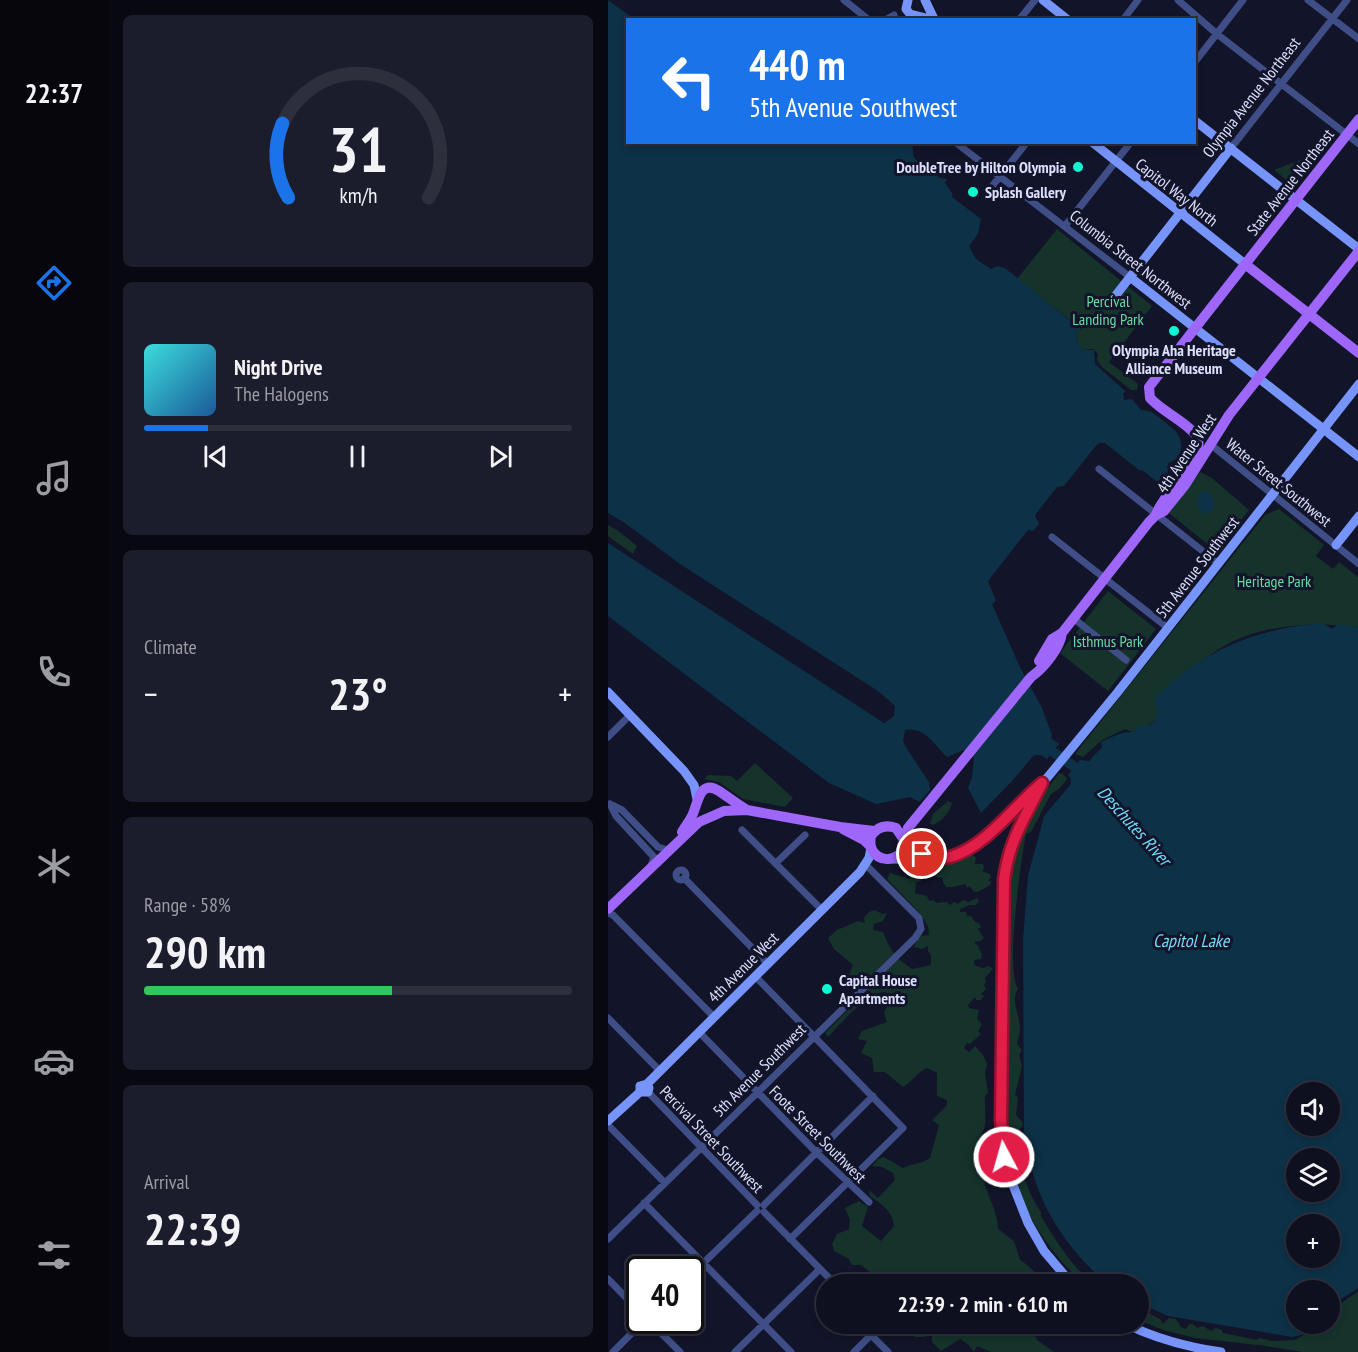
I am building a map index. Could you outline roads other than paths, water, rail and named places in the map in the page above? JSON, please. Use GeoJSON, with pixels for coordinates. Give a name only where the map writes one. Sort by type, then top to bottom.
{"type":"FeatureCollection","features":[{"type":"Feature","properties":{"kind":"main road","name":"State Avenue Northeast"},"geometry":{"type":"LineString","coordinates":[[1196,435],[1153,402],[1148,392],[1153,380],[1358,118]]}},
{"type":"Feature","properties":{"kind":"main road","name":"4th Avenue West"},"geometry":{"type":"LineString","coordinates":[[901,832],[1057,646],[1062,633],[1073,618],[1156,515],[1164,511],[1185,485],[1217,432],[1358,250]]}},
{"type":"Feature","properties":{"kind":"main road"},"geometry":{"type":"LineString","coordinates":[[1245,264],[1358,353]]}},
{"type":"Feature","properties":{"kind":"main road"},"geometry":{"type":"LineString","coordinates":[[1156,515],[1159,504],[1196,456],[1199,446],[1196,435],[1210,437],[1217,432]]}},
{"type":"Feature","properties":{"kind":"main road"},"geometry":{"type":"LineString","coordinates":[[679,840],[694,813],[696,801],[702,791],[716,789],[747,810]]}},
{"type":"Feature","properties":{"kind":"main road"},"geometry":{"type":"LineString","coordinates":[[696,801],[700,812],[707,816],[716,815],[725,805],[723,795]]}},
{"type":"Feature","properties":{"kind":"main road"},"geometry":{"type":"LineString","coordinates":[[608,911],[701,820],[727,810],[747,810],[875,831]]}},
{"type":"Feature","properties":{"kind":"main road"},"geometry":{"type":"LineString","coordinates":[[840,827],[864,840],[877,856],[889,860],[900,854],[901,832],[885,826],[871,836],[871,847]]}},
{"type":"Feature","properties":{"kind":"street"},"geometry":{"type":"LineString","coordinates":[[844,0],[866,18]]}},
{"type":"Feature","properties":{"kind":"street"},"geometry":{"type":"LineString","coordinates":[[908,0],[906,6],[908,11],[913,15],[926,18]]}},
{"type":"Feature","properties":{"kind":"street"},"geometry":{"type":"LineString","coordinates":[[1021,18],[1035,0]]}},
{"type":"Feature","properties":{"kind":"street"},"geometry":{"type":"LineString","coordinates":[[1043,0],[1066,18]]}},
{"type":"Feature","properties":{"kind":"street"},"geometry":{"type":"LineString","coordinates":[[1124,18],[1138,0]]}},
{"type":"Feature","properties":{"kind":"street"},"geometry":{"type":"LineString","coordinates":[[1178,0],[1217,34],[1358,144]]}},
{"type":"Feature","properties":{"kind":"street"},"geometry":{"type":"LineString","coordinates":[[1196,60],[1243,0]]}},
{"type":"Feature","properties":{"kind":"street"},"geometry":{"type":"LineString","coordinates":[[1308,0],[1358,39]]}},
{"type":"Feature","properties":{"kind":"street","name":"Olympia Avenue Northeast"},"geometry":{"type":"LineString","coordinates":[[1116,295],[1347,0]]}},
{"type":"Feature","properties":{"kind":"street"},"geometry":{"type":"LineString","coordinates":[[919,16],[926,10],[925,1]]}},
{"type":"Feature","properties":{"kind":"street"},"geometry":{"type":"LineString","coordinates":[[925,1],[933,18]]}},
{"type":"Feature","properties":{"kind":"street"},"geometry":{"type":"LineString","coordinates":[[889,18],[894,15]]}},
{"type":"Feature","properties":{"kind":"street"},"geometry":{"type":"LineString","coordinates":[[1196,122],[1358,250]]}},
{"type":"Feature","properties":{"kind":"street","name":"Columbia Street Northwest"},"geometry":{"type":"LineString","coordinates":[[958,144],[1358,457]]}},
{"type":"Feature","properties":{"kind":"street"},"geometry":{"type":"LineString","coordinates":[[990,189],[1026,144]]}},
{"type":"Feature","properties":{"kind":"street","name":"Capitol Way North"},"geometry":{"type":"LineString","coordinates":[[1094,144],[1245,264]]}},
{"type":"Feature","properties":{"kind":"street"},"geometry":{"type":"LineString","coordinates":[[1065,226],[1129,144]]}},
{"type":"Feature","properties":{"kind":"street","name":"5th Avenue Southwest"},"geometry":{"type":"LineString","coordinates":[[889,860],[932,861],[959,854],[977,843],[1056,769],[1358,384]]}},
{"type":"Feature","properties":{"kind":"street","name":"Water Street Southwest"},"geometry":{"type":"LineString","coordinates":[[1210,444],[1358,564]]}},
{"type":"Feature","properties":{"kind":"street"},"geometry":{"type":"LineString","coordinates":[[1099,469],[1219,564]]}},
{"type":"Feature","properties":{"kind":"street"},"geometry":{"type":"LineString","coordinates":[[1336,545],[1358,516]]}},
{"type":"Feature","properties":{"kind":"street"},"geometry":{"type":"LineString","coordinates":[[1052,537],[1168,628]]}},
{"type":"Feature","properties":{"kind":"street"},"geometry":{"type":"LineString","coordinates":[[1073,618],[1126,660]]}},
{"type":"Feature","properties":{"kind":"street"},"geometry":{"type":"LineString","coordinates":[[608,692],[684,771],[702,785],[711,788]]}},
{"type":"Feature","properties":{"kind":"street"},"geometry":{"type":"LineString","coordinates":[[608,737],[630,715]]}},
{"type":"Feature","properties":{"kind":"street"},"geometry":{"type":"LineString","coordinates":[[684,771],[694,785],[696,801]]}},
{"type":"Feature","properties":{"kind":"street"},"geometry":{"type":"LineString","coordinates":[[1042,783],[1014,837],[1007,858],[1004,880],[1001,1130],[1004,1157],[1020,1206],[1044,1251],[1064,1274]]}},
{"type":"Feature","properties":{"kind":"street"},"geometry":{"type":"LineString","coordinates":[[609,803],[622,810],[661,849],[668,850]]}},
{"type":"Feature","properties":{"kind":"street"},"geometry":{"type":"LineString","coordinates":[[609,803],[616,816],[654,857],[649,869]]}},
{"type":"Feature","properties":{"kind":"street"},"geometry":{"type":"LineString","coordinates":[[742,830],[822,910]]}},
{"type":"Feature","properties":{"kind":"street"},"geometry":{"type":"LineString","coordinates":[[901,832],[916,852],[948,858]]}},
{"type":"Feature","properties":{"kind":"street"},"geometry":{"type":"LineString","coordinates":[[776,863],[805,835]]}},
{"type":"Feature","properties":{"kind":"street","name":"4th Avenue West"},"geometry":{"type":"LineString","coordinates":[[864,870],[871,847]]}},
{"type":"Feature","properties":{"kind":"street","name":"4th Avenue West"},"geometry":{"type":"LineString","coordinates":[[608,1123],[645,1090],[660,1071],[864,870],[889,860]]}},
{"type":"Feature","properties":{"kind":"street","name":"5th Avenue Southwest"},"geometry":{"type":"LineString","coordinates":[[608,1239],[915,938],[921,929],[919,918],[881,880],[864,870]]}},
{"type":"Feature","properties":{"kind":"street"},"geometry":{"type":"LineString","coordinates":[[684,879],[768,964]]}},
{"type":"Feature","properties":{"kind":"street"},"geometry":{"type":"LineString","coordinates":[[608,911],[714,1017]]}},
{"type":"Feature","properties":{"kind":"street"},"geometry":{"type":"LineString","coordinates":[[755,976],[903,1128],[790,1239]]}},
{"type":"Feature","properties":{"kind":"street"},"geometry":{"type":"LineString","coordinates":[[608,1018],[660,1071]]}},
{"type":"Feature","properties":{"kind":"street","name":"Foote Street Southwest"},"geometry":{"type":"LineString","coordinates":[[699,1032],[816,1152],[869,1202]]}},
{"type":"Feature","properties":{"kind":"street","name":"Percival Street Southwest"},"geometry":{"type":"LineString","coordinates":[[645,1090],[825,1274]]}},
{"type":"Feature","properties":{"kind":"street"},"geometry":{"type":"LineString","coordinates":[[704,1262],[873,1096]]}},
{"type":"Feature","properties":{"kind":"street"},"geometry":{"type":"LineString","coordinates":[[608,1123],[665,1183]]}},
{"type":"Feature","properties":{"kind":"street"},"geometry":{"type":"LineString","coordinates":[[644,1203],[696,1256]]}},
{"type":"Feature","properties":{"kind":"street"},"geometry":{"type":"LineString","coordinates":[[704,1264],[791,1352]]}},
{"type":"Feature","properties":{"kind":"street"},"geometry":{"type":"LineString","coordinates":[[735,1352],[820,1269]]}},
{"type":"Feature","properties":{"kind":"street"},"geometry":{"type":"LineString","coordinates":[[608,1280],[626,1298]]}},
{"type":"Feature","properties":{"kind":"street"},"geometry":{"type":"LineString","coordinates":[[613,1352],[632,1334]]}},
{"type":"Feature","properties":{"kind":"street"},"geometry":{"type":"LineString","coordinates":[[661,1334],[680,1352]]}},
{"type":"Feature","properties":{"kind":"street"},"geometry":{"type":"LineString","coordinates":[[1148,1334],[1188,1347],[1222,1352]]}},
{"type":"Feature","properties":{"kind":"street"},"geometry":{"type":"LineString","coordinates":[[854,1352],[871,1335],[888,1352]]}},
{"type":"Feature","properties":{"kind":"water"},"geometry":{"type":"Polygon","coordinates":[[[608,0],[633,18],[626,18],[626,144],[912,144],[914,158],[940,178],[947,179],[945,183],[952,197],[981,219],[978,234],[969,246],[976,259],[991,269],[997,266],[1005,268],[1082,330],[1076,331],[1078,346],[1081,346],[1082,350],[1094,350],[1095,364],[1126,392],[1123,393],[1124,400],[1132,399],[1141,410],[1153,413],[1173,428],[1181,442],[1179,455],[1168,463],[1168,471],[1159,483],[1105,443],[1099,443],[1064,486],[1057,487],[1035,515],[1039,524],[1033,531],[1028,530],[988,581],[996,601],[992,604],[1019,665],[1042,708],[1052,735],[1051,738],[1059,744],[1047,759],[1041,755],[1034,755],[981,813],[968,788],[974,758],[964,750],[947,757],[923,734],[918,731],[905,730],[903,741],[905,746],[929,782],[930,790],[920,802],[910,797],[876,804],[829,783],[608,616],[608,543],[884,723],[894,716],[895,706],[878,691],[680,564],[608,513],[608,0]]]}},
{"type":"Feature","properties":{"kind":"water"},"geometry":{"type":"Polygon","coordinates":[[[1201,492],[1208,492],[1213,498],[1214,507],[1207,514],[1202,513],[1198,505],[1201,492]]]}},
{"type":"Feature","properties":{"kind":"water","name":"Capitol Lake"},"geometry":{"type":"Polygon","coordinates":[[[1314,624],[1324,624],[1332,629],[1338,624],[1358,627],[1359,1288],[1340,1300],[1340,1280],[1286,1280],[1286,1334],[1306,1334],[1292,1337],[1168,1316],[1149,1307],[1149,1274],[1096,1274],[1074,1250],[1050,1214],[1033,1175],[1024,1131],[1023,940],[1028,876],[1044,816],[1071,784],[1068,775],[1080,760],[1089,761],[1102,747],[1101,742],[1104,740],[1132,732],[1153,722],[1158,712],[1154,699],[1171,683],[1227,646],[1269,632],[1314,624]]]}},
{"type":"Feature","properties":{"kind":"waterway","name":"Deschutes River"},"geometry":{"type":"LineString","coordinates":[[1053,752],[1085,774]]}},
{"type":"Feature","properties":{"kind":"place","name":"DoubleTree by Hilton Olympia"},"geometry":{"type":"Point","coordinates":[1078,167]}},
{"type":"Feature","properties":{"kind":"place","name":"Splash Gallery"},"geometry":{"type":"Point","coordinates":[973,192]}},
{"type":"Feature","properties":{"kind":"place","name":"Olympia Aha Heritage Alliance Museum"},"geometry":{"type":"Point","coordinates":[1174,331]}},
{"type":"Feature","properties":{"kind":"place","name":"Capital House Apartments"},"geometry":{"type":"Point","coordinates":[827,989]}},
{"type":"Feature","properties":{"kind":"park label","name":"Percival Landing Park"},"geometry":{"type":"Point","coordinates":[1108,310]}},
{"type":"Feature","properties":{"kind":"park label","name":"Heritage Park"},"geometry":{"type":"Point","coordinates":[1274,581]}},
{"type":"Feature","properties":{"kind":"park label","name":"Isthmus Park"},"geometry":{"type":"Point","coordinates":[1108,641]}}]}
